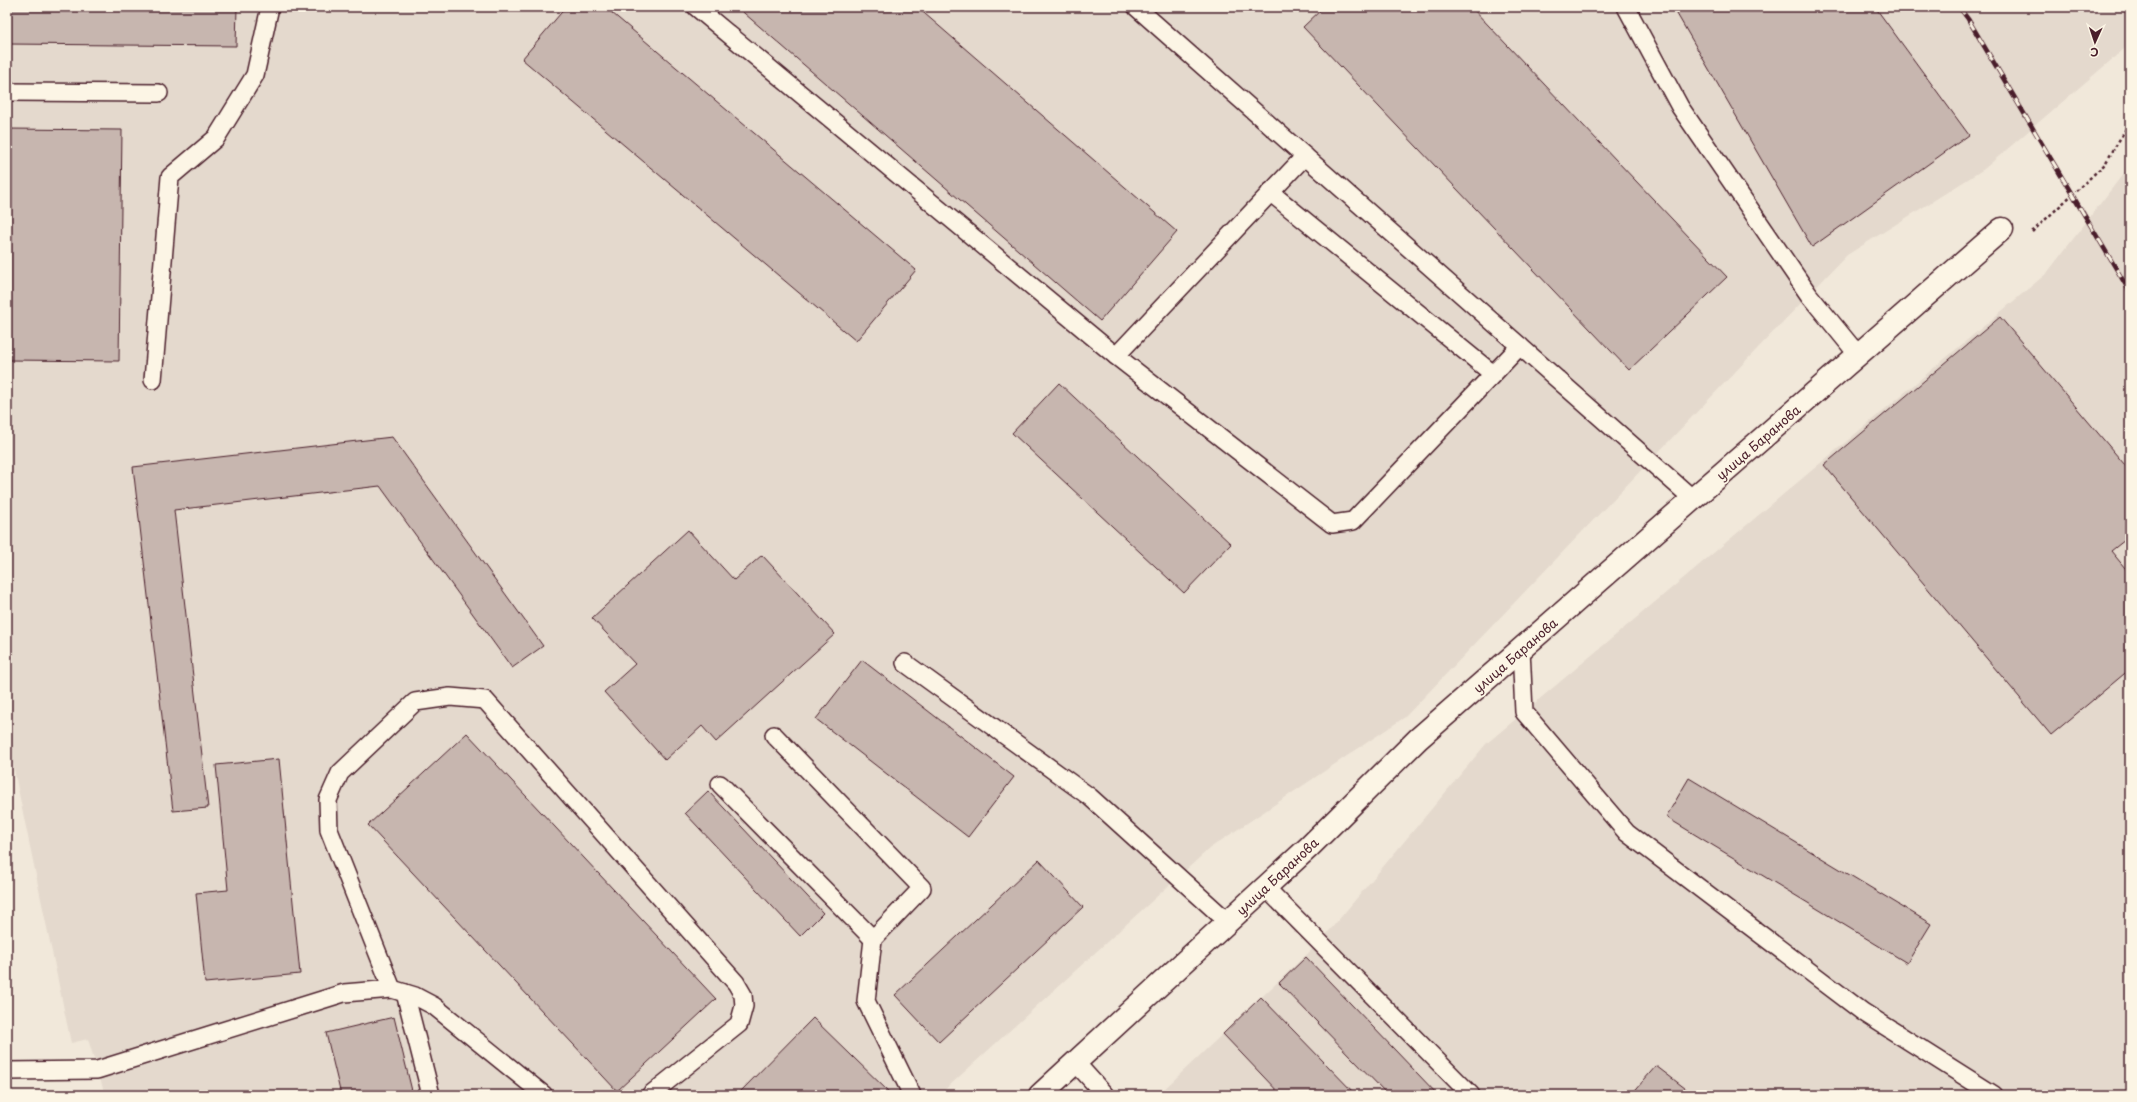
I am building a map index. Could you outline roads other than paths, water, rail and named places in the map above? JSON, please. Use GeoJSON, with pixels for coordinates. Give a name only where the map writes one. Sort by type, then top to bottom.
{"type":"FeatureCollection","features":[{"type":"Feature","properties":{"kind":"street","name":"улица Баранова"},"geometry":{"type":"LineString","coordinates":[[1040,1095],[1309,847],[1418,739],[2002,229]]}},
{"type":"Feature","properties":{"kind":"lane"},"geometry":{"type":"LineString","coordinates":[[153,380],[170,177],[216,138],[255,75],[270,7]]}},
{"type":"Feature","properties":{"kind":"lane"},"geometry":{"type":"LineString","coordinates":[[696,7],[1116,356],[1332,524],[1354,521],[1520,346]]}},
{"type":"Feature","properties":{"kind":"lane"},"geometry":{"type":"LineString","coordinates":[[1136,7],[1693,499]]}},
{"type":"Feature","properties":{"kind":"lane"},"geometry":{"type":"LineString","coordinates":[[1626,7],[1680,107],[1809,295],[1858,355]]}},
{"type":"Feature","properties":{"kind":"lane"},"geometry":{"type":"LineString","coordinates":[[7,92],[159,93]]}},
{"type":"Feature","properties":{"kind":"lane"},"geometry":{"type":"LineString","coordinates":[[1116,356],[1305,156]]}},
{"type":"Feature","properties":{"kind":"lane"},"geometry":{"type":"LineString","coordinates":[[1270,192],[1493,374]]}},
{"type":"Feature","properties":{"kind":"lane"},"geometry":{"type":"LineString","coordinates":[[1521,649],[1524,712],[1627,833],[1863,1012],[1994,1095]]}},
{"type":"Feature","properties":{"kind":"lane"},"geometry":{"type":"LineString","coordinates":[[905,663],[1090,797],[1228,922]]}},
{"type":"Feature","properties":{"kind":"lane"},"geometry":{"type":"LineString","coordinates":[[431,1095],[398,991],[329,830],[328,800],[340,772],[415,702],[450,697],[485,700],[736,983],[743,995],[744,1006],[739,1024],[650,1095]]}},
{"type":"Feature","properties":{"kind":"lane"},"geometry":{"type":"LineString","coordinates":[[774,735],[922,888],[873,939],[866,1001],[912,1095]]}},
{"type":"Feature","properties":{"kind":"lane"},"geometry":{"type":"LineString","coordinates":[[720,784],[873,939]]}},
{"type":"Feature","properties":{"kind":"lane"},"geometry":{"type":"LineString","coordinates":[[1265,887],[1471,1095]]}},
{"type":"Feature","properties":{"kind":"lane"},"geometry":{"type":"LineString","coordinates":[[7,1071],[97,1070],[344,993],[398,991],[434,1006],[544,1095]]}},
{"type":"Feature","properties":{"kind":"lane"},"geometry":{"type":"LineString","coordinates":[[1076,1062],[1106,1095]]}},
{"type":"Feature","properties":{"kind":"railway"},"geometry":{"type":"LineString","coordinates":[[1959,7],[1968,19],[2130,292]]}}]}
